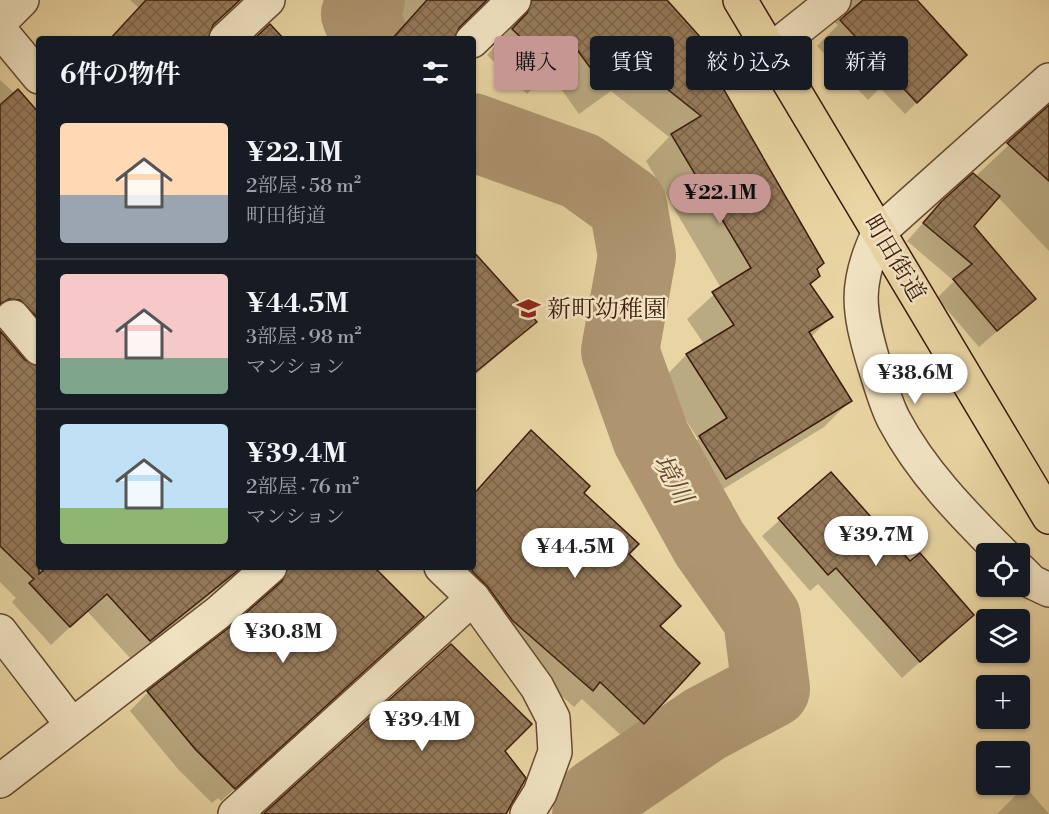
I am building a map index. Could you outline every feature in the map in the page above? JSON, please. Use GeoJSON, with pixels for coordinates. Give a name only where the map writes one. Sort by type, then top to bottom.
{"type":"FeatureCollection","features":[{"type":"Feature","properties":{"kind":"main road","name":"町田街道"},"geometry":{"type":"LineString","coordinates":[[740,0],[761,36]]}},
{"type":"Feature","properties":{"kind":"main road","name":"町田街道"},"geometry":{"type":"LineString","coordinates":[[793,90],[1049,517]]}},
{"type":"Feature","properties":{"kind":"street"},"geometry":{"type":"LineString","coordinates":[[0,22],[22,0]]}},
{"type":"Feature","properties":{"kind":"street"},"geometry":{"type":"LineString","coordinates":[[229,36],[268,0]]}},
{"type":"Feature","properties":{"kind":"street"},"geometry":{"type":"LineString","coordinates":[[476,37],[514,0]]}},
{"type":"Feature","properties":{"kind":"street"},"geometry":{"type":"LineString","coordinates":[[789,36],[834,0]]}},
{"type":"Feature","properties":{"kind":"street"},"geometry":{"type":"LineString","coordinates":[[0,30],[36,73]]}},
{"type":"Feature","properties":{"kind":"street"},"geometry":{"type":"LineString","coordinates":[[992,543],[949,499],[893,419],[872,357],[861,309],[861,286],[866,259],[879,232],[1049,80]]}},
{"type":"Feature","properties":{"kind":"street"},"geometry":{"type":"LineString","coordinates":[[13,317],[36,344]]}},
{"type":"Feature","properties":{"kind":"street"},"geometry":{"type":"LineString","coordinates":[[0,781],[219,612],[267,570]]}},
{"type":"Feature","properties":{"kind":"street"},"geometry":{"type":"LineString","coordinates":[[444,570],[473,598],[537,687],[553,718],[555,752],[540,793],[527,814]]}},
{"type":"Feature","properties":{"kind":"street"},"geometry":{"type":"LineString","coordinates":[[1030,580],[1049,590]]}},
{"type":"Feature","properties":{"kind":"street"},"geometry":{"type":"LineString","coordinates":[[235,814],[473,598]]}},
{"type":"Feature","properties":{"kind":"street"},"geometry":{"type":"LineString","coordinates":[[0,631],[72,725]]}},
{"type":"Feature","properties":{"kind":"building"},"geometry":{"type":"Polygon","coordinates":[[[146,0],[240,0],[213,25],[209,36],[113,36],[146,0]]]}},
{"type":"Feature","properties":{"kind":"building"},"geometry":{"type":"Polygon","coordinates":[[[427,0],[487,0],[459,28],[455,36],[395,36],[427,0]]]}},
{"type":"Feature","properties":{"kind":"building"},"geometry":{"type":"Polygon","coordinates":[[[532,0],[667,0],[699,36],[686,36],[686,90],[724,90],[824,263],[817,269],[820,276],[810,284],[833,317],[809,332],[852,401],[726,479],[699,436],[727,418],[686,354],[734,325],[712,292],[751,268],[671,134],[701,116],[668,90],[674,90],[674,36],[590,36],[590,67],[578,51],[578,36],[519,36],[512,29],[527,13],[532,0]]]}},
{"type":"Feature","properties":{"kind":"building"},"geometry":{"type":"Polygon","coordinates":[[[863,0],[917,0],[967,55],[917,103],[905,90],[908,90],[908,36],[855,36],[840,20],[863,0]]]}},
{"type":"Feature","properties":{"kind":"building"},"geometry":{"type":"Polygon","coordinates":[[[270,24],[281,36],[257,36],[270,24]]]}},
{"type":"Feature","properties":{"kind":"building"},"geometry":{"type":"Polygon","coordinates":[[[18,89],[36,110],[36,316],[20,300],[9,299],[0,304],[0,105],[18,89]]]}},
{"type":"Feature","properties":{"kind":"building"},"geometry":{"type":"Polygon","coordinates":[[[1049,105],[1049,181],[1007,143],[1049,105]]]}},
{"type":"Feature","properties":{"kind":"building"},"geometry":{"type":"Polygon","coordinates":[[[973,173],[1000,196],[974,226],[1036,299],[997,331],[953,279],[972,264],[923,223],[941,202],[973,173]]]}},
{"type":"Feature","properties":{"kind":"building"},"geometry":{"type":"Polygon","coordinates":[[[476,254],[537,322],[476,372],[476,254]]]}},
{"type":"Feature","properties":{"kind":"building"},"geometry":{"type":"Polygon","coordinates":[[[0,331],[25,360],[36,365],[36,570],[39,570],[39,574],[44,570],[238,570],[150,641],[107,594],[70,627],[29,583],[34,579],[0,546],[0,331]]]}},
{"type":"Feature","properties":{"kind":"building"},"geometry":{"type":"Polygon","coordinates":[[[531,430],[590,486],[584,493],[639,544],[629,554],[681,606],[660,626],[700,663],[644,724],[600,682],[593,691],[512,620],[488,587],[472,571],[476,570],[476,492],[531,430]]]}},
{"type":"Feature","properties":{"kind":"building"},"geometry":{"type":"Polygon","coordinates":[[[831,472],[910,561],[920,553],[974,615],[920,662],[836,568],[828,575],[778,518],[831,472]]]}},
{"type":"Feature","properties":{"kind":"building"},"geometry":{"type":"Polygon","coordinates":[[[287,570],[377,570],[424,617],[235,789],[195,749],[147,691],[231,626],[282,581],[287,570]]]}},
{"type":"Feature","properties":{"kind":"building"},"geometry":{"type":"Polygon","coordinates":[[[451,644],[532,724],[505,751],[526,778],[506,814],[263,814],[451,644]]]}},
{"type":"Feature","properties":{"kind":"waterway","name":"境川"},"geometry":{"type":"LineString","coordinates":[[366,0],[360,14],[369,36]]}},
{"type":"Feature","properties":{"kind":"waterway","name":"境川"},"geometry":{"type":"LineString","coordinates":[[476,133],[581,171],[628,205],[637,256],[620,351],[651,438],[709,543],[762,618],[771,689],[705,724],[597,797],[591,814]]}},
{"type":"Feature","properties":{"kind":"place","name":"新町幼稚園"},"geometry":{"type":"Point","coordinates":[529,309]}}]}
